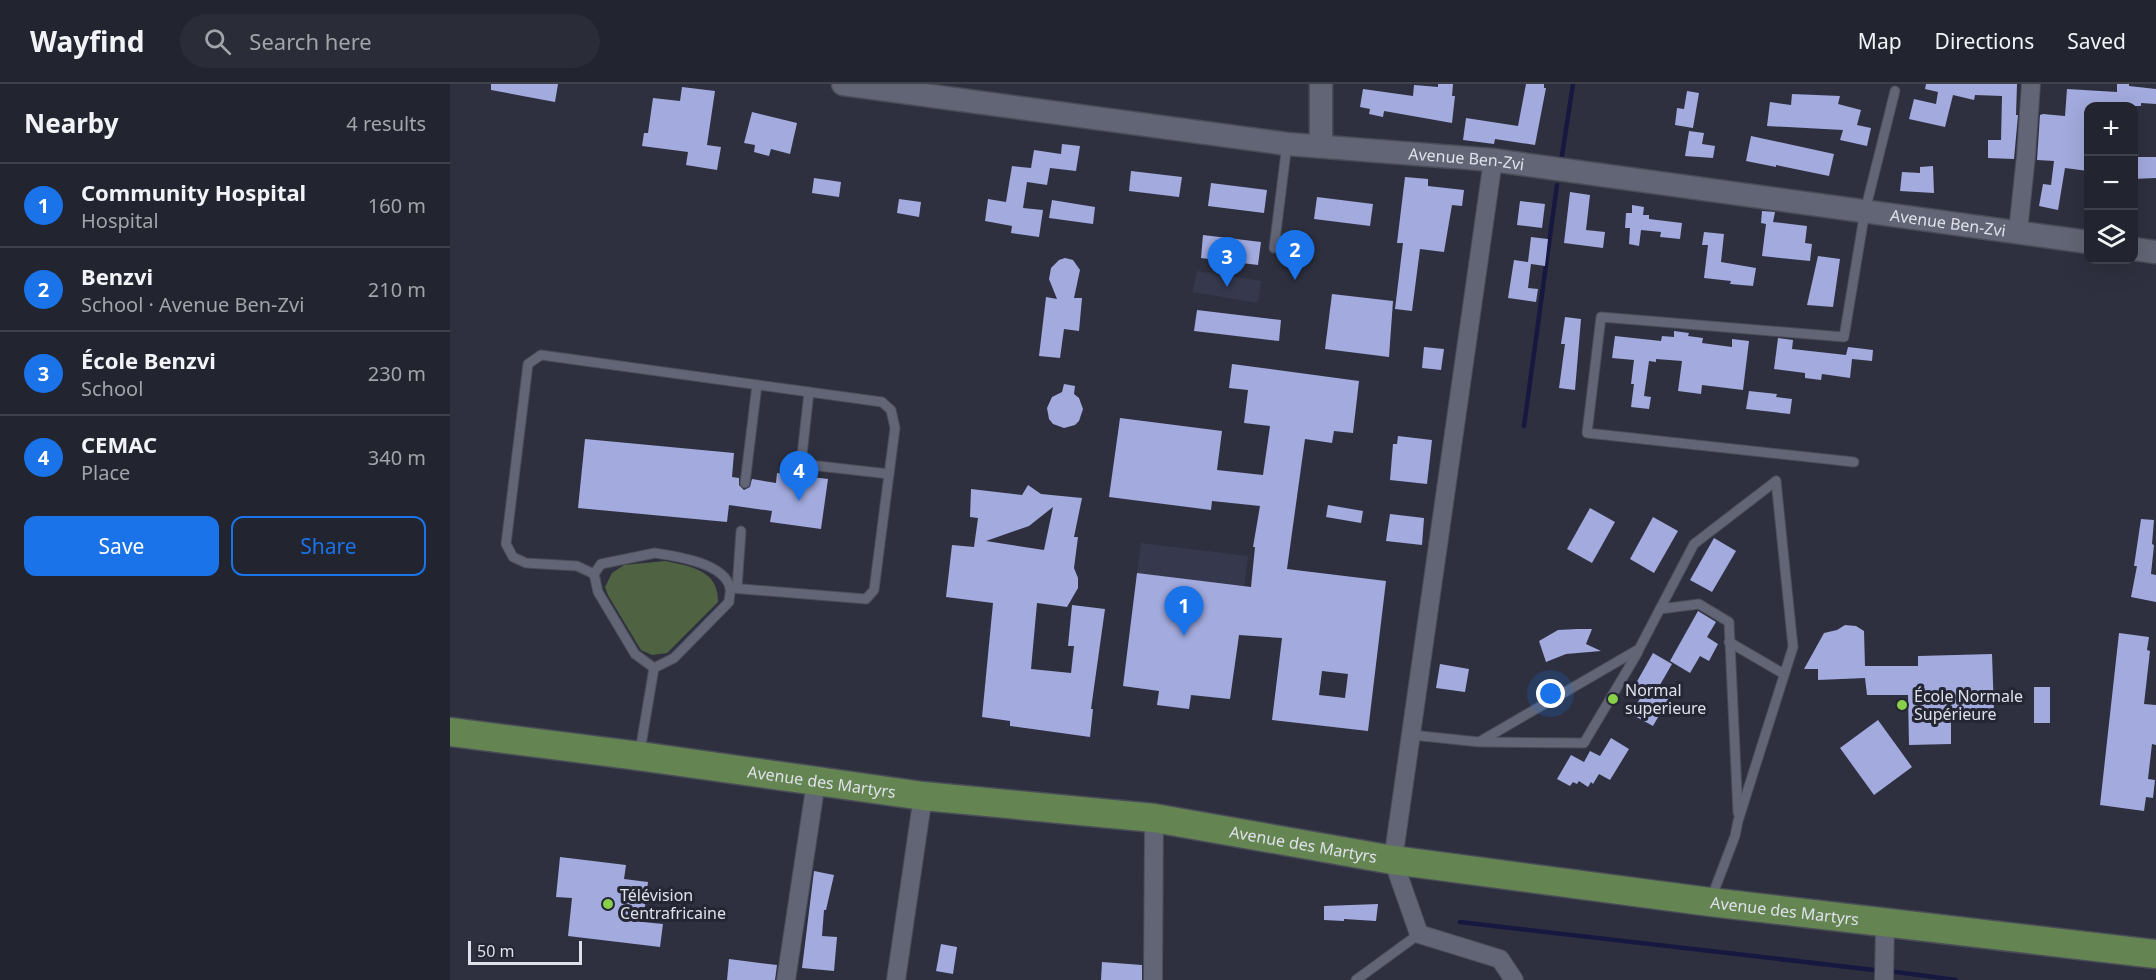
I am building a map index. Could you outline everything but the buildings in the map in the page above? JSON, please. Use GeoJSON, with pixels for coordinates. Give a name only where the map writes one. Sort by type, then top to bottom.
{"type":"FeatureCollection","features":[{"type":"Feature","properties":{"kind":"main road","name":"Avenue des Martyrs"},"geometry":{"type":"LineString","coordinates":[[457,739],[639,756],[923,796],[1154,818],[1393,860],[1710,902],[2156,954]]}},
{"type":"Feature","properties":{"kind":"street","name":"Avenue Ben-Zvi"},"geometry":{"type":"LineString","coordinates":[[843,84],[893,87],[1287,144],[1493,160],[2084,241]]}},
{"type":"Feature","properties":{"kind":"street"},"geometry":{"type":"LineString","coordinates":[[1321,84],[1321,146]]}},
{"type":"Feature","properties":{"kind":"street"},"geometry":{"type":"LineString","coordinates":[[2018,231],[2031,84]]}},
{"type":"Feature","properties":{"kind":"street"},"geometry":{"type":"LineString","coordinates":[[1493,160],[1393,860],[1419,934],[1500,959],[1514,980]]}},
{"type":"Feature","properties":{"kind":"street"},"geometry":{"type":"LineString","coordinates":[[2138,250],[2156,252]]}},
{"type":"Feature","properties":{"kind":"street"},"geometry":{"type":"LineString","coordinates":[[786,980],[816,782]]}},
{"type":"Feature","properties":{"kind":"street"},"geometry":{"type":"LineString","coordinates":[[896,980],[923,796]]}},
{"type":"Feature","properties":{"kind":"street"},"geometry":{"type":"LineString","coordinates":[[1154,818],[1154,980]]}},
{"type":"Feature","properties":{"kind":"street"},"geometry":{"type":"LineString","coordinates":[[1884,980],[1885,922]]}},
{"type":"Feature","properties":{"kind":"lane"},"geometry":{"type":"LineString","coordinates":[[1854,462],[1587,433],[1601,317],[1844,337],[1865,210],[1895,91]]}},
{"type":"Feature","properties":{"kind":"lane"},"geometry":{"type":"LineString","coordinates":[[1274,248],[1287,144]]}},
{"type":"Feature","properties":{"kind":"lane"},"geometry":{"type":"LineString","coordinates":[[594,574],[577,566],[526,563],[513,557],[506,544],[528,364],[541,356],[882,402],[891,410],[895,428],[874,590],[866,598],[734,588],[723,575],[689,558],[655,553],[601,564],[594,574],[598,592],[634,654],[654,668]]}},
{"type":"Feature","properties":{"kind":"lane"},"geometry":{"type":"LineString","coordinates":[[745,483],[757,385]]}},
{"type":"Feature","properties":{"kind":"lane"},"geometry":{"type":"LineString","coordinates":[[809,392],[801,464],[889,474]]}},
{"type":"Feature","properties":{"kind":"lane"},"geometry":{"type":"LineString","coordinates":[[1412,735],[1479,742],[1584,743],[1639,650],[1694,544],[1776,481],[1793,647],[1735,836],[1710,902]]}},
{"type":"Feature","properties":{"kind":"lane"},"geometry":{"type":"LineString","coordinates":[[654,668],[674,658],[729,602],[734,588],[741,531]]}},
{"type":"Feature","properties":{"kind":"lane"},"geometry":{"type":"LineString","coordinates":[[1660,609],[1699,604],[1729,622],[1738,821]]}},
{"type":"Feature","properties":{"kind":"lane"},"geometry":{"type":"LineString","coordinates":[[1729,642],[1785,674]]}},
{"type":"Feature","properties":{"kind":"lane"},"geometry":{"type":"LineString","coordinates":[[1479,742],[1639,650]]}},
{"type":"Feature","properties":{"kind":"lane"},"geometry":{"type":"LineString","coordinates":[[639,756],[654,668]]}},
{"type":"Feature","properties":{"kind":"lane"},"geometry":{"type":"LineString","coordinates":[[1356,980],[1419,934]]}},
{"type":"Feature","properties":{"kind":"shaded area"},"geometry":{"type":"Polygon","coordinates":[[[1197,271],[1261,281],[1258,303],[1193,292],[1197,271]]]}},
{"type":"Feature","properties":{"kind":"shaded area"},"geometry":{"type":"Polygon","coordinates":[[[1141,543],[1248,556],[1230,699],[1192,695],[1189,709],[1157,705],[1159,691],[1123,686],[1141,543]]]}},
{"type":"Feature","properties":{"kind":"green space"},"geometry":{"type":"Polygon","coordinates":[[[665,561],[693,568],[708,576],[714,583],[718,602],[667,653],[652,655],[641,650],[605,587],[612,573],[624,565],[665,561]]]}},
{"type":"Feature","properties":{"kind":"waterway"},"geometry":{"type":"LineString","coordinates":[[1561,162],[1573,84]]}},
{"type":"Feature","properties":{"kind":"waterway"},"geometry":{"type":"LineString","coordinates":[[1524,426],[1557,185]]}},
{"type":"Feature","properties":{"kind":"waterway"},"geometry":{"type":"LineString","coordinates":[[1460,922],[1874,970]]}},
{"type":"Feature","properties":{"kind":"waterway"},"geometry":{"type":"LineString","coordinates":[[1889,971],[1956,980]]}},
{"type":"Feature","properties":{"kind":"place","name":"Benzvi"},"geometry":{"type":"Point","coordinates":[1295,280]}},
{"type":"Feature","properties":{"kind":"place","name":"École Benzvi"},"geometry":{"type":"Point","coordinates":[1227,287]}},
{"type":"Feature","properties":{"kind":"place","name":"CEMAC"},"geometry":{"type":"Point","coordinates":[799,501]}},
{"type":"Feature","properties":{"kind":"place","name":"Community Hospital"},"geometry":{"type":"Point","coordinates":[1184,636]}},
{"type":"Feature","properties":{"kind":"place","name":"Normal superieure"},"geometry":{"type":"Point","coordinates":[1613,699]}},
{"type":"Feature","properties":{"kind":"place","name":"École Normale Supérieure"},"geometry":{"type":"Point","coordinates":[1902,705]}},
{"type":"Feature","properties":{"kind":"place","name":"Télévision Centrafricaine"},"geometry":{"type":"Point","coordinates":[608,904]}}]}
